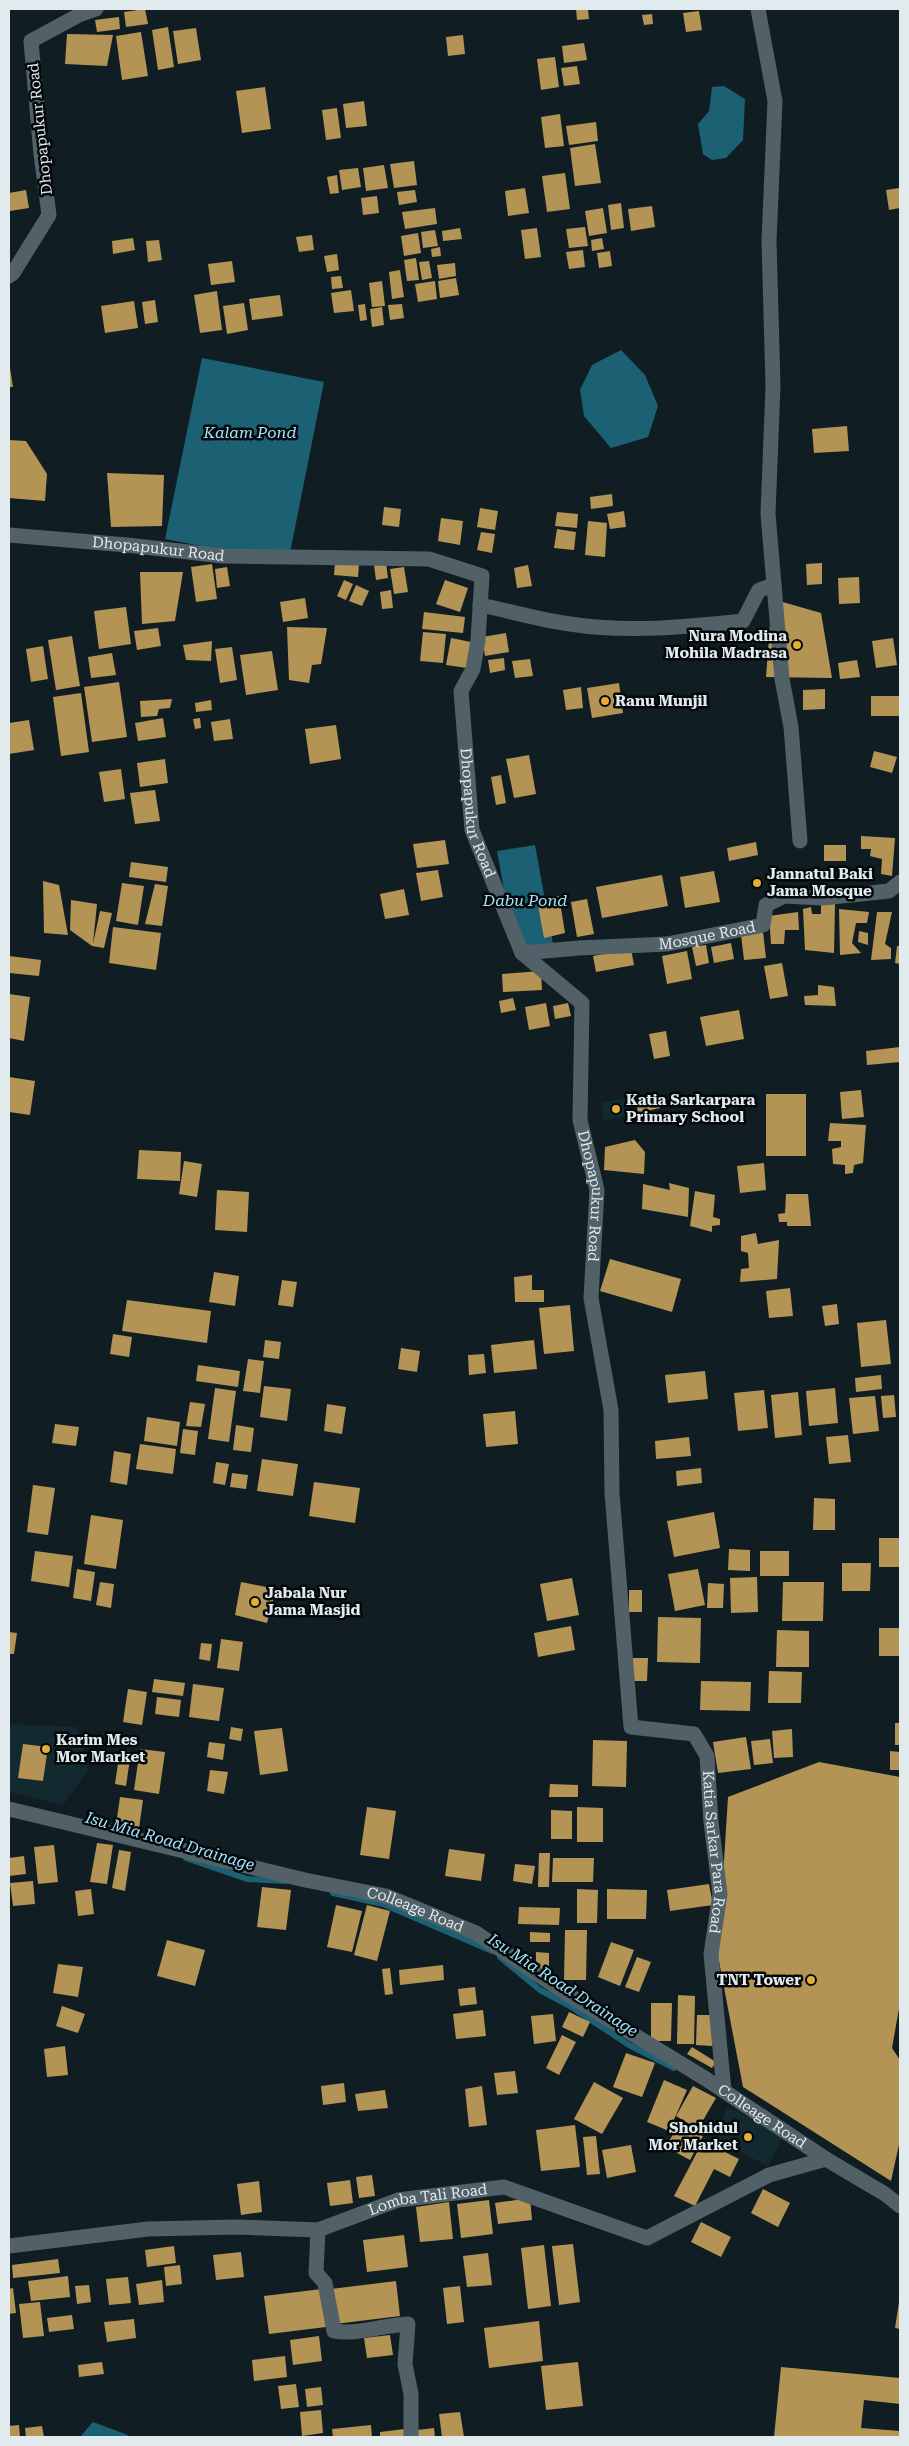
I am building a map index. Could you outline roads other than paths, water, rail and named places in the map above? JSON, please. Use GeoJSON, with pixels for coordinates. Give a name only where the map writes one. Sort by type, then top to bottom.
{"type":"FeatureCollection","features":[{"type":"Feature","properties":{"kind":"street","name":"Dhopapukur Road"},"geometry":{"type":"LineString","coordinates":[[9,276],[13,273],[49,215],[40,154],[31,41],[79,15],[96,9]]}},
{"type":"Feature","properties":{"kind":"street"},"geometry":{"type":"LineString","coordinates":[[758,9],[775,101],[769,240],[773,386],[768,514],[782,679],[791,727],[800,841]]}},
{"type":"Feature","properties":{"kind":"street","name":"Dhopapukur Road"},"geometry":{"type":"LineString","coordinates":[[9,535],[128,544],[223,556],[429,559],[482,576],[478,640],[473,669],[461,690],[472,830],[522,953],[582,1003],[580,1120],[597,1190],[591,1298],[610,1410],[612,1493]]}},
{"type":"Feature","properties":{"kind":"street"},"geometry":{"type":"LineString","coordinates":[[480,604],[571,624],[629,628],[674,628],[743,621],[759,590],[774,585]]}},
{"type":"Feature","properties":{"kind":"street","name":"Mosque Road"},"geometry":{"type":"LineString","coordinates":[[522,953],[667,944],[762,925],[766,905],[784,896],[822,898],[889,891],[900,882]]}},
{"type":"Feature","properties":{"kind":"street","name":"Katia Sarkar Para Road"},"geometry":{"type":"LineString","coordinates":[[612,1493],[631,1727],[694,1734],[707,1756],[710,1822],[720,1894],[712,1954],[724,2091]]}},
{"type":"Feature","properties":{"kind":"street","name":"Colleage Road"},"geometry":{"type":"LineString","coordinates":[[9,1809],[305,1880],[386,1896],[476,1933],[564,1992],[724,2091],[826,2159],[885,2194],[900,2206]]}},
{"type":"Feature","properties":{"kind":"street","name":"Lomba Tali Road"},"geometry":{"type":"LineString","coordinates":[[9,2246],[148,2229],[237,2227],[318,2230],[398,2200],[504,2187],[647,2238],[769,2175],[826,2159]]}},
{"type":"Feature","properties":{"kind":"street"},"geometry":{"type":"LineString","coordinates":[[318,2230],[316,2273],[324,2283],[334,2331],[347,2333],[365,2332],[383,2327],[408,2324],[405,2364],[411,2394],[411,2437]]}},
{"type":"Feature","properties":{"kind":"water"},"geometry":{"type":"Polygon","coordinates":[[[724,86],[745,99],[743,140],[726,158],[712,160],[703,154],[698,124],[709,111],[712,87],[724,86]]]}},
{"type":"Feature","properties":{"kind":"water"},"geometry":{"type":"Polygon","coordinates":[[[621,350],[645,375],[658,406],[648,437],[611,448],[584,416],[580,390],[592,365],[621,350]]]}},
{"type":"Feature","properties":{"kind":"water","name":"Kalam Pond"},"geometry":{"type":"Polygon","coordinates":[[[202,358],[324,382],[288,563],[165,539],[202,358]]]}},
{"type":"Feature","properties":{"kind":"water","name":"Dabu Pond"},"geometry":{"type":"Polygon","coordinates":[[[535,845],[554,949],[516,956],[497,851],[535,845]]]}},
{"type":"Feature","properties":{"kind":"water"},"geometry":{"type":"Polygon","coordinates":[[[93,2422],[128,2435],[128,2437],[80,2437],[93,2422]]]}},
{"type":"Feature","properties":{"kind":"waterway","name":"Isu Mia Road Drainage"},"geometry":{"type":"LineString","coordinates":[[186,1858],[247,1879],[285,1881]]}},
{"type":"Feature","properties":{"kind":"waterway","name":"Isu Mia Road Drainage"},"geometry":{"type":"LineString","coordinates":[[333,1893],[383,1904],[492,1951]]}},
{"type":"Feature","properties":{"kind":"waterway","name":"Isu Mia Road Drainage"},"geometry":{"type":"LineString","coordinates":[[500,1957],[540,1990],[570,2006],[629,2045],[674,2068]]}},
{"type":"Feature","properties":{"kind":"place","name":"Nura Modina Mohila Madrasa"},"geometry":{"type":"Point","coordinates":[797,645]}},
{"type":"Feature","properties":{"kind":"place","name":"Ranu Munjil"},"geometry":{"type":"Point","coordinates":[605,701]}},
{"type":"Feature","properties":{"kind":"place","name":"Jannatul Baki Jama Mosque"},"geometry":{"type":"Point","coordinates":[757,883]}},
{"type":"Feature","properties":{"kind":"place","name":"Katia Sarkarpara Primary School"},"geometry":{"type":"Point","coordinates":[616,1109]}},
{"type":"Feature","properties":{"kind":"place","name":"Jabala Nur Jama Masjid"},"geometry":{"type":"Point","coordinates":[255,1602]}},
{"type":"Feature","properties":{"kind":"place","name":"Karim Mes Mor Market"},"geometry":{"type":"Point","coordinates":[46,1749]}},
{"type":"Feature","properties":{"kind":"place","name":"TNT Tower"},"geometry":{"type":"Point","coordinates":[811,1980]}},
{"type":"Feature","properties":{"kind":"place","name":"Shohidul Mor Market"},"geometry":{"type":"Point","coordinates":[748,2137]}}]}
